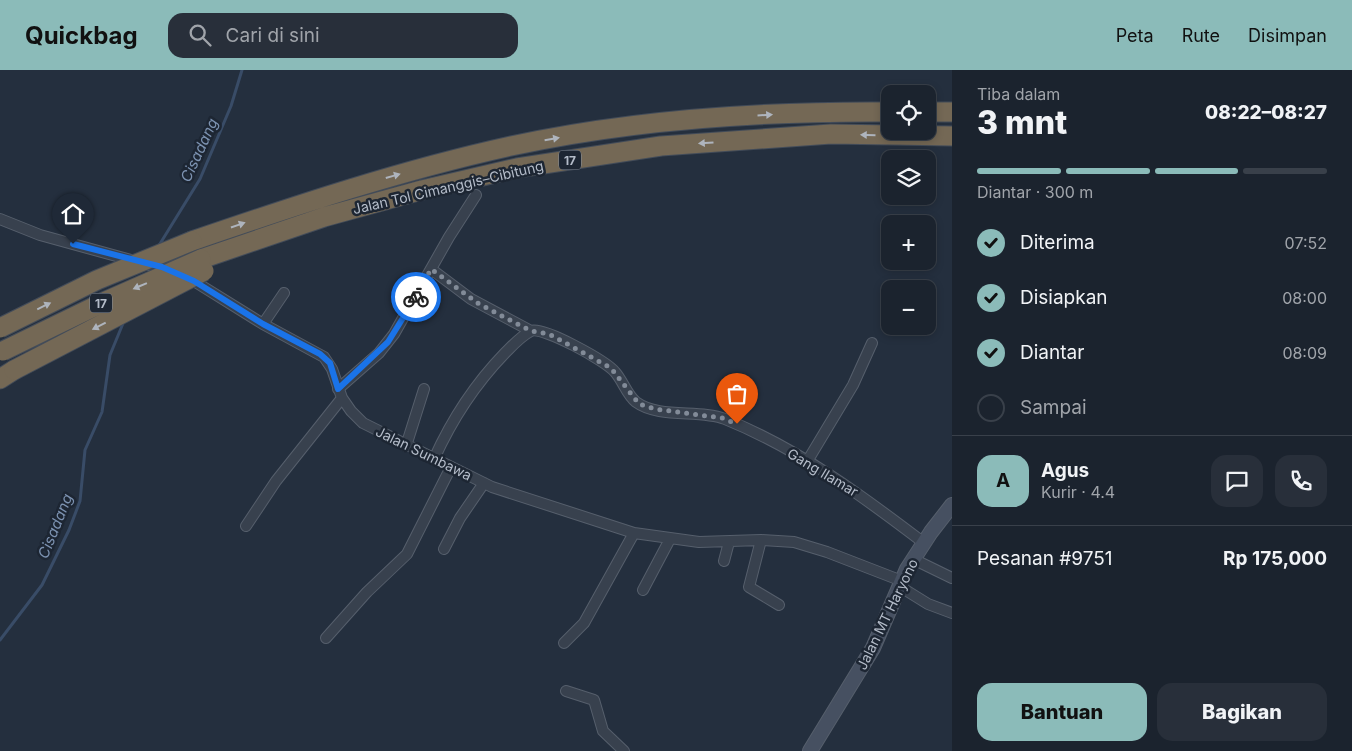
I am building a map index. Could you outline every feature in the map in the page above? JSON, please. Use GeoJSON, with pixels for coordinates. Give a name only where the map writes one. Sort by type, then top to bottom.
{"type":"FeatureCollection","features":[{"type":"Feature","properties":{"kind":"highway","name":"Jalan Tol Cimanggis–Cibitung"},"geometry":{"type":"LineString","coordinates":[[0,328],[97,280],[192,241],[310,200],[413,170],[512,146],[651,123],[814,111],[881,112]]}},
{"type":"Feature","properties":{"kind":"highway"},"geometry":{"type":"LineString","coordinates":[[936,112],[952,112]]}},
{"type":"Feature","properties":{"kind":"highway","name":"Jalan Tol Cimanggis–Cibitung"},"geometry":{"type":"LineString","coordinates":[[2,352],[106,301],[324,217],[422,190],[517,168],[661,146],[831,134],[952,136]]}},
{"type":"Feature","properties":{"kind":"highway"},"geometry":{"type":"LineString","coordinates":[[7,374],[203,265]]}},
{"type":"Feature","properties":{"kind":"main road","name":"Jalan MT Haryono"},"geometry":{"type":"LineString","coordinates":[[810,751],[866,662],[913,559],[952,505]]}},
{"type":"Feature","properties":{"kind":"street"},"geometry":{"type":"LineString","coordinates":[[246,526],[340,393],[379,353],[394,334],[476,195]]}},
{"type":"Feature","properties":{"kind":"street","name":"Jalan Sumbawa"},"geometry":{"type":"LineString","coordinates":[[0,219],[40,235],[162,267],[186,277],[263,324],[324,358],[332,369],[340,393],[364,423],[406,446],[484,483],[530,501],[634,533],[700,542],[761,540],[806,545],[901,584],[928,604],[952,613]]}},
{"type":"Feature","properties":{"kind":"street"},"geometry":{"type":"LineString","coordinates":[[431,269],[471,300],[531,331],[497,361],[461,406],[434,459]]}},
{"type":"Feature","properties":{"kind":"street"},"geometry":{"type":"LineString","coordinates":[[263,324],[284,292]]}},
{"type":"Feature","properties":{"kind":"street","name":"Gang Ilamar"},"geometry":{"type":"LineString","coordinates":[[531,331],[549,334],[606,365],[615,372],[635,402],[650,408],[724,419],[808,460],[870,501],[924,543]]}},
{"type":"Feature","properties":{"kind":"street"},"geometry":{"type":"LineString","coordinates":[[808,460],[839,411],[872,344]]}},
{"type":"Feature","properties":{"kind":"street"},"geometry":{"type":"LineString","coordinates":[[406,446],[424,389]]}},
{"type":"Feature","properties":{"kind":"street"},"geometry":{"type":"LineString","coordinates":[[326,638],[367,592],[407,554],[451,467]]}},
{"type":"Feature","properties":{"kind":"street"},"geometry":{"type":"LineString","coordinates":[[444,549],[460,518],[484,483]]}},
{"type":"Feature","properties":{"kind":"street"},"geometry":{"type":"LineString","coordinates":[[564,643],[584,623],[634,533]]}},
{"type":"Feature","properties":{"kind":"street"},"geometry":{"type":"LineString","coordinates":[[643,590],[670,539]]}},
{"type":"Feature","properties":{"kind":"street"},"geometry":{"type":"LineString","coordinates":[[761,540],[749,587],[779,604]]}},
{"type":"Feature","properties":{"kind":"street"},"geometry":{"type":"LineString","coordinates":[[724,561],[729,542]]}},
{"type":"Feature","properties":{"kind":"street"},"geometry":{"type":"LineString","coordinates":[[913,559],[952,578]]}},
{"type":"Feature","properties":{"kind":"street"},"geometry":{"type":"LineString","coordinates":[[566,691],[594,700],[603,731],[624,751]]}},
{"type":"Feature","properties":{"kind":"waterway","name":"Cisadang"},"geometry":{"type":"LineString","coordinates":[[158,247],[200,179],[231,106],[242,70]]}},
{"type":"Feature","properties":{"kind":"waterway","name":"Cisadang"},"geometry":{"type":"LineString","coordinates":[[0,640],[42,585],[69,530],[80,501],[85,450],[102,412],[110,355],[124,321]]}},
{"type":"Feature","properties":{"kind":"way so far"},"geometry":{"type":"LineString","coordinates":[[416,297],[431,269],[479,304],[531,331],[541,331],[572,345],[611,368],[635,402],[655,409],[722,418],[737,424]]}},
{"type":"Feature","properties":{"kind":"route"},"geometry":{"type":"LineString","coordinates":[[73,244],[162,267],[194,281],[263,324],[320,354],[330,363],[338,389],[379,353],[398,329],[416,297]]}}]}
